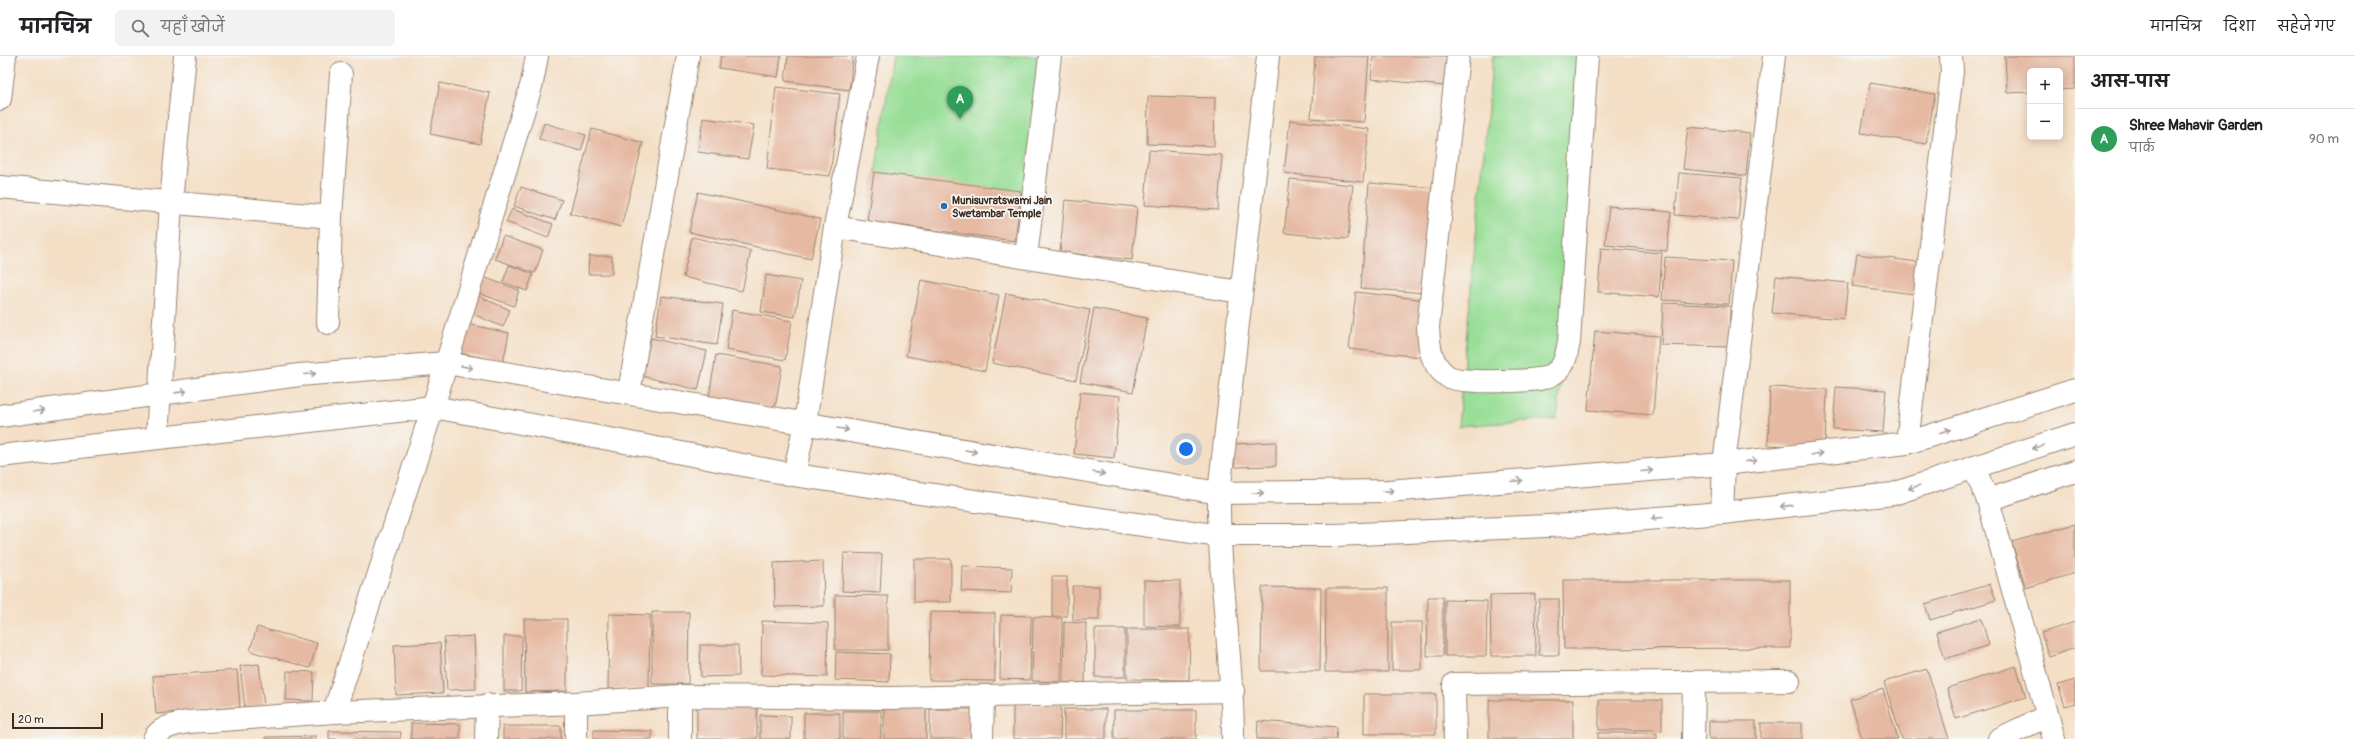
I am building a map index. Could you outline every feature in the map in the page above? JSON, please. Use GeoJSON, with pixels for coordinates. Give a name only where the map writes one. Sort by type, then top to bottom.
{"type":"FeatureCollection","features":[{"type":"Feature","properties":{"kind":"street"},"geometry":{"type":"LineString","coordinates":[[0,99],[5,56]]}},
{"type":"Feature","properties":{"kind":"street"},"geometry":{"type":"LineString","coordinates":[[157,438],[158,396],[171,202],[185,56]]}},
{"type":"Feature","properties":{"kind":"street"},"geometry":{"type":"LineString","coordinates":[[334,712],[433,407],[532,83],[537,56]]}},
{"type":"Feature","properties":{"kind":"street"},"geometry":{"type":"LineString","coordinates":[[628,392],[688,56]]}},
{"type":"Feature","properties":{"kind":"street"},"geometry":{"type":"LineString","coordinates":[[794,475],[805,423],[836,227],[868,56]]}},
{"type":"Feature","properties":{"kind":"street"},"geometry":{"type":"LineString","coordinates":[[1026,257],[1050,56]]}},
{"type":"Feature","properties":{"kind":"street"},"geometry":{"type":"LineString","coordinates":[[1233,739],[1233,691],[1218,535],[1219,493],[1240,292],[1268,56]]}},
{"type":"Feature","properties":{"kind":"street"},"geometry":{"type":"LineString","coordinates":[[1458,56],[1428,327],[1430,352],[1437,367],[1448,377],[1468,382],[1540,379],[1554,373],[1562,367],[1569,342],[1586,56]]}},
{"type":"Feature","properties":{"kind":"street"},"geometry":{"type":"LineString","coordinates":[[1722,513],[1724,464],[1774,56]]}},
{"type":"Feature","properties":{"kind":"street"},"geometry":{"type":"LineString","coordinates":[[1907,443],[1952,72],[1951,56]]}},
{"type":"Feature","properties":{"kind":"street"},"geometry":{"type":"LineString","coordinates":[[328,323],[331,217],[341,74]]}},
{"type":"Feature","properties":{"kind":"street"},"geometry":{"type":"LineString","coordinates":[[0,186],[331,217]]}},
{"type":"Feature","properties":{"kind":"street"},"geometry":{"type":"LineString","coordinates":[[836,227],[1240,292]]}},
{"type":"Feature","properties":{"kind":"street"},"geometry":{"type":"LineString","coordinates":[[0,416],[158,396],[299,375],[446,363],[628,392],[1219,493],[1388,492],[1724,464],[1907,443],[2075,390]]}},
{"type":"Feature","properties":{"kind":"street"},"geometry":{"type":"LineString","coordinates":[[0,456],[433,407],[620,440],[794,475],[1218,535],[1335,535],[1538,527],[1722,513],[1894,494],[2075,434]]}},
{"type":"Feature","properties":{"kind":"street"},"geometry":{"type":"LineString","coordinates":[[1974,468],[1988,500],[2054,739]]}},
{"type":"Feature","properties":{"kind":"street"},"geometry":{"type":"LineString","coordinates":[[1988,500],[2075,471]]}},
{"type":"Feature","properties":{"kind":"street"},"geometry":{"type":"LineString","coordinates":[[1455,739],[1454,684],[1789,681]]}},
{"type":"Feature","properties":{"kind":"street"},"geometry":{"type":"LineString","coordinates":[[1693,739],[1694,683]]}},
{"type":"Feature","properties":{"kind":"street"},"geometry":{"type":"LineString","coordinates":[[154,739],[168,728],[188,721],[334,712],[576,704],[680,696],[892,698],[1233,691]]}},
{"type":"Feature","properties":{"kind":"street"},"geometry":{"type":"LineString","coordinates":[[680,696],[680,739]]}},
{"type":"Feature","properties":{"kind":"street"},"geometry":{"type":"LineString","coordinates":[[982,739],[983,696]]}},
{"type":"Feature","properties":{"kind":"street"},"geometry":{"type":"LineString","coordinates":[[576,704],[576,739]]}},
{"type":"Feature","properties":{"kind":"street"},"geometry":{"type":"LineString","coordinates":[[486,739],[487,706]]}},
{"type":"Feature","properties":{"kind":"street"},"geometry":{"type":"LineString","coordinates":[[1999,739],[2047,716]]}},
{"type":"Feature","properties":{"kind":"green space"},"geometry":{"type":"Polygon","coordinates":[[[893,56],[1046,56],[1024,203],[874,181],[893,56]]]}},
{"type":"Feature","properties":{"kind":"green space"},"geometry":{"type":"Polygon","coordinates":[[[1493,56],[1597,56],[1557,419],[1458,426],[1493,56]]]}},
{"type":"Feature","properties":{"kind":"building"},"geometry":{"type":"Polygon","coordinates":[[[721,56],[781,56],[778,77],[719,68],[721,56]]]}},
{"type":"Feature","properties":{"kind":"building"},"geometry":{"type":"Polygon","coordinates":[[[788,56],[853,56],[849,90],[785,81],[788,56]]]}},
{"type":"Feature","properties":{"kind":"building"},"geometry":{"type":"Polygon","coordinates":[[[1315,56],[1369,56],[1364,122],[1311,118],[1315,56]]]}},
{"type":"Feature","properties":{"kind":"building"},"geometry":{"type":"Polygon","coordinates":[[[1373,56],[1449,56],[1445,86],[1371,79],[1373,56]]]}},
{"type":"Feature","properties":{"kind":"building"},"geometry":{"type":"Polygon","coordinates":[[[2005,56],[2075,56],[2075,89],[2063,90],[2063,68],[2027,68],[2027,92],[2007,93],[2005,56]]]}},
{"type":"Feature","properties":{"kind":"building"},"geometry":{"type":"Polygon","coordinates":[[[440,83],[490,93],[480,144],[430,134],[440,83]]]}},
{"type":"Feature","properties":{"kind":"building"},"geometry":{"type":"Polygon","coordinates":[[[1870,83],[1935,94],[1926,144],[1861,133],[1870,83]]]}},
{"type":"Feature","properties":{"kind":"building"},"geometry":{"type":"Polygon","coordinates":[[[776,87],[840,94],[830,176],[767,169],[776,87]]]}},
{"type":"Feature","properties":{"kind":"building"},"geometry":{"type":"Polygon","coordinates":[[[1148,96],[1215,98],[1214,146],[1147,144],[1148,96]]]}},
{"type":"Feature","properties":{"kind":"building"},"geometry":{"type":"Polygon","coordinates":[[[703,118],[754,125],[748,159],[698,152],[703,118]]]}},
{"type":"Feature","properties":{"kind":"building"},"geometry":{"type":"Polygon","coordinates":[[[1290,120],[1369,129],[1363,182],[1284,173],[1290,120]]]}},
{"type":"Feature","properties":{"kind":"building"},"geometry":{"type":"Polygon","coordinates":[[[544,123],[586,135],[581,151],[539,139],[544,123]]]}},
{"type":"Feature","properties":{"kind":"building"},"geometry":{"type":"Polygon","coordinates":[[[1688,127],[1750,133],[1746,176],[1683,169],[1688,127]]]}},
{"type":"Feature","properties":{"kind":"building"},"geometry":{"type":"Polygon","coordinates":[[[592,129],[643,143],[621,227],[570,213],[592,129]]]}},
{"type":"Feature","properties":{"kind":"building"},"geometry":{"type":"Polygon","coordinates":[[[1149,150],[1222,155],[1218,210],[1145,205],[1149,150]]]}},
{"type":"Feature","properties":{"kind":"building","name":"Munisuvratswami Jain Swetambar Temple"},"geometry":{"type":"Polygon","coordinates":[[[874,172],[1021,191],[1015,241],[867,221],[874,172]]]}},
{"type":"Feature","properties":{"kind":"building"},"geometry":{"type":"Polygon","coordinates":[[[1679,173],[1742,178],[1738,220],[1675,215],[1679,173]]]}},
{"type":"Feature","properties":{"kind":"building"},"geometry":{"type":"Polygon","coordinates":[[[1290,179],[1353,185],[1348,239],[1284,233],[1290,179]]]}},
{"type":"Feature","properties":{"kind":"building"},"geometry":{"type":"Polygon","coordinates":[[[1369,183],[1433,188],[1425,293],[1361,288],[1369,183]]]}},
{"type":"Feature","properties":{"kind":"building"},"geometry":{"type":"Polygon","coordinates":[[[521,187],[562,200],[555,220],[514,206],[521,187]]]}},
{"type":"Feature","properties":{"kind":"building"},"geometry":{"type":"Polygon","coordinates":[[[698,192],[820,219],[811,259],[689,232],[698,192]]]}},
{"type":"Feature","properties":{"kind":"building"},"geometry":{"type":"Polygon","coordinates":[[[1065,200],[1137,207],[1132,260],[1060,252],[1065,200]]]}},
{"type":"Feature","properties":{"kind":"building"},"geometry":{"type":"Polygon","coordinates":[[[1609,206],[1671,212],[1667,251],[1605,245],[1609,206]]]}},
{"type":"Feature","properties":{"kind":"building"},"geometry":{"type":"Polygon","coordinates":[[[512,209],[553,224],[548,238],[506,222],[512,209]]]}},
{"type":"Feature","properties":{"kind":"building"},"geometry":{"type":"Polygon","coordinates":[[[503,236],[543,250],[535,273],[495,259],[503,236]]]}},
{"type":"Feature","properties":{"kind":"building"},"geometry":{"type":"Polygon","coordinates":[[[692,237],[751,251],[742,291],[683,277],[692,237]]]}},
{"type":"Feature","properties":{"kind":"building"},"geometry":{"type":"Polygon","coordinates":[[[1601,248],[1662,253],[1659,297],[1598,292],[1601,248]]]}},
{"type":"Feature","properties":{"kind":"building"},"geometry":{"type":"Polygon","coordinates":[[[1857,254],[1918,262],[1914,294],[1852,286],[1857,254]]]}},
{"type":"Feature","properties":{"kind":"building"},"geometry":{"type":"Polygon","coordinates":[[[589,256],[612,256],[612,274],[588,274],[589,256]]]}},
{"type":"Feature","properties":{"kind":"building"},"geometry":{"type":"Polygon","coordinates":[[[1665,257],[1732,261],[1729,304],[1662,300],[1665,257]]]}},
{"type":"Feature","properties":{"kind":"building"},"geometry":{"type":"Polygon","coordinates":[[[509,265],[533,274],[527,291],[503,282],[509,265]]]}},
{"type":"Feature","properties":{"kind":"building"},"geometry":{"type":"Polygon","coordinates":[[[766,275],[801,281],[795,317],[761,312],[766,275]]]}},
{"type":"Feature","properties":{"kind":"building"},"geometry":{"type":"Polygon","coordinates":[[[480,276],[519,290],[514,306],[475,292],[480,276]]]}},
{"type":"Feature","properties":{"kind":"building"},"geometry":{"type":"Polygon","coordinates":[[[1776,276],[1848,283],[1844,319],[1772,313],[1776,276]]]}},
{"type":"Feature","properties":{"kind":"building"},"geometry":{"type":"Polygon","coordinates":[[[921,280],[999,295],[985,371],[906,356],[921,280]]]}},
{"type":"Feature","properties":{"kind":"building"},"geometry":{"type":"Polygon","coordinates":[[[1356,292],[1427,300],[1421,357],[1349,349],[1356,292]]]}},
{"type":"Feature","properties":{"kind":"building"},"geometry":{"type":"Polygon","coordinates":[[[1006,293],[1090,310],[1076,380],[992,363],[1006,293]]]}},
{"type":"Feature","properties":{"kind":"building"},"geometry":{"type":"Polygon","coordinates":[[[476,295],[510,310],[503,327],[468,312],[476,295]]]}},
{"type":"Feature","properties":{"kind":"building"},"geometry":{"type":"Polygon","coordinates":[[[661,296],[723,304],[717,345],[655,336],[661,296]]]}},
{"type":"Feature","properties":{"kind":"building"},"geometry":{"type":"Polygon","coordinates":[[[1663,303],[1730,306],[1729,347],[1661,345],[1663,303]]]}},
{"type":"Feature","properties":{"kind":"building"},"geometry":{"type":"Polygon","coordinates":[[[1094,308],[1147,318],[1133,392],[1080,382],[1094,308]]]}},
{"type":"Feature","properties":{"kind":"building"},"geometry":{"type":"Polygon","coordinates":[[[732,310],[792,321],[785,360],[726,350],[732,310]]]}},
{"type":"Feature","properties":{"kind":"building"},"geometry":{"type":"Polygon","coordinates":[[[467,324],[509,333],[503,362],[460,353],[467,324]]]}},
{"type":"Feature","properties":{"kind":"building"},"geometry":{"type":"Polygon","coordinates":[[[1595,331],[1659,336],[1653,415],[1588,410],[1595,331]]]}},
{"type":"Feature","properties":{"kind":"building"},"geometry":{"type":"Polygon","coordinates":[[[651,338],[707,351],[698,390],[642,376],[651,338]]]}},
{"type":"Feature","properties":{"kind":"building"},"geometry":{"type":"Polygon","coordinates":[[[716,355],[782,366],[775,408],[709,397],[716,355]]]}},
{"type":"Feature","properties":{"kind":"building"},"geometry":{"type":"Polygon","coordinates":[[[1770,387],[1827,389],[1825,448],[1768,445],[1770,387]]]}},
{"type":"Feature","properties":{"kind":"building"},"geometry":{"type":"Polygon","coordinates":[[[1836,387],[1886,390],[1883,432],[1833,429],[1836,387]]]}},
{"type":"Feature","properties":{"kind":"building"},"geometry":{"type":"Polygon","coordinates":[[[1080,392],[1120,396],[1114,458],[1074,454],[1080,392]]]}},
{"type":"Feature","properties":{"kind":"building"},"geometry":{"type":"Polygon","coordinates":[[[1276,442],[1276,466],[1235,467],[1234,444],[1276,442]]]}},
{"type":"Feature","properties":{"kind":"building"},"geometry":{"type":"Polygon","coordinates":[[[2075,524],[2075,573],[2026,588],[2012,542],[2075,524]]]}},
{"type":"Feature","properties":{"kind":"building"},"geometry":{"type":"Polygon","coordinates":[[[844,553],[882,554],[880,593],[842,591],[844,553]]]}},
{"type":"Feature","properties":{"kind":"building"},"geometry":{"type":"Polygon","coordinates":[[[914,559],[951,559],[951,602],[914,602],[914,559]]]}},
{"type":"Feature","properties":{"kind":"building"},"geometry":{"type":"Polygon","coordinates":[[[823,561],[824,606],[775,607],[774,563],[823,561]]]}},
{"type":"Feature","properties":{"kind":"building"},"geometry":{"type":"Polygon","coordinates":[[[962,566],[1012,568],[1011,593],[961,591],[962,566]]]}},
{"type":"Feature","properties":{"kind":"building"},"geometry":{"type":"Polygon","coordinates":[[[1052,577],[1067,577],[1067,616],[1052,616],[1052,577]]]}},
{"type":"Feature","properties":{"kind":"building"},"geometry":{"type":"Polygon","coordinates":[[[1144,580],[1180,581],[1180,627],[1144,626],[1144,580]]]}},
{"type":"Feature","properties":{"kind":"building"},"geometry":{"type":"Polygon","coordinates":[[[1563,580],[1790,580],[1790,648],[1564,649],[1563,580]]]}},
{"type":"Feature","properties":{"kind":"building"},"geometry":{"type":"Polygon","coordinates":[[[1990,584],[1996,600],[1930,620],[1925,604],[1990,584]]]}},
{"type":"Feature","properties":{"kind":"building"},"geometry":{"type":"Polygon","coordinates":[[[1072,586],[1099,586],[1099,620],[1073,620],[1072,586]]]}},
{"type":"Feature","properties":{"kind":"building"},"geometry":{"type":"Polygon","coordinates":[[[1262,587],[1321,588],[1320,671],[1261,671],[1262,587]]]}},
{"type":"Feature","properties":{"kind":"building"},"geometry":{"type":"Polygon","coordinates":[[[1326,588],[1388,588],[1388,672],[1325,672],[1326,588]]]}},
{"type":"Feature","properties":{"kind":"building"},"geometry":{"type":"Polygon","coordinates":[[[1535,594],[1536,656],[1491,656],[1490,595],[1535,594]]]}},
{"type":"Feature","properties":{"kind":"building"},"geometry":{"type":"Polygon","coordinates":[[[835,595],[888,596],[888,650],[835,650],[835,595]]]}},
{"type":"Feature","properties":{"kind":"building"},"geometry":{"type":"Polygon","coordinates":[[[1428,597],[1443,597],[1443,656],[1427,656],[1428,597]]]}},
{"type":"Feature","properties":{"kind":"building"},"geometry":{"type":"Polygon","coordinates":[[[1539,599],[1559,599],[1559,655],[1539,655],[1539,599]]]}},
{"type":"Feature","properties":{"kind":"building"},"geometry":{"type":"Polygon","coordinates":[[[1445,600],[1487,601],[1486,656],[1445,656],[1445,600]]]}},
{"type":"Feature","properties":{"kind":"building"},"geometry":{"type":"Polygon","coordinates":[[[652,612],[689,612],[688,684],[652,684],[652,612]]]}},
{"type":"Feature","properties":{"kind":"building"},"geometry":{"type":"Polygon","coordinates":[[[930,612],[995,613],[995,681],[929,680],[930,612]]]}},
{"type":"Feature","properties":{"kind":"building"},"geometry":{"type":"Polygon","coordinates":[[[609,614],[650,615],[649,689],[608,689],[609,614]]]}},
{"type":"Feature","properties":{"kind":"building"},"geometry":{"type":"Polygon","coordinates":[[[1001,615],[1031,616],[1030,680],[1000,679],[1001,615]]]}},
{"type":"Feature","properties":{"kind":"building"},"geometry":{"type":"Polygon","coordinates":[[[1033,617],[1062,618],[1061,682],[1032,681],[1033,617]]]}},
{"type":"Feature","properties":{"kind":"building"},"geometry":{"type":"Polygon","coordinates":[[[1981,618],[1989,645],[1945,659],[1937,632],[1981,618]]]}},
{"type":"Feature","properties":{"kind":"building"},"geometry":{"type":"Polygon","coordinates":[[[524,619],[567,619],[567,691],[525,692],[524,619]]]}},
{"type":"Feature","properties":{"kind":"building"},"geometry":{"type":"Polygon","coordinates":[[[762,621],[828,623],[827,677],[761,675],[762,621]]]}},
{"type":"Feature","properties":{"kind":"building"},"geometry":{"type":"Polygon","coordinates":[[[1064,622],[1086,623],[1085,683],[1063,683],[1064,622]]]}},
{"type":"Feature","properties":{"kind":"building"},"geometry":{"type":"Polygon","coordinates":[[[1392,622],[1422,622],[1422,670],[1392,670],[1392,622]]]}},
{"type":"Feature","properties":{"kind":"building"},"geometry":{"type":"Polygon","coordinates":[[[2075,622],[2075,648],[2049,657],[2041,633],[2075,622]]]}},
{"type":"Feature","properties":{"kind":"building"},"geometry":{"type":"Polygon","coordinates":[[[257,627],[317,643],[310,668],[250,651],[257,627]]]}},
{"type":"Feature","properties":{"kind":"building"},"geometry":{"type":"Polygon","coordinates":[[[1095,629],[1125,629],[1125,677],[1095,677],[1095,629]]]}},
{"type":"Feature","properties":{"kind":"building"},"geometry":{"type":"Polygon","coordinates":[[[1127,629],[1190,629],[1189,680],[1127,679],[1127,629]]]}},
{"type":"Feature","properties":{"kind":"building"},"geometry":{"type":"Polygon","coordinates":[[[474,636],[476,689],[447,690],[444,638],[474,636]]]}},
{"type":"Feature","properties":{"kind":"building"},"geometry":{"type":"Polygon","coordinates":[[[504,636],[522,636],[521,691],[504,691],[504,636]]]}},
{"type":"Feature","properties":{"kind":"building"},"geometry":{"type":"Polygon","coordinates":[[[440,643],[443,693],[396,695],[394,645],[440,643]]]}},
{"type":"Feature","properties":{"kind":"building"},"geometry":{"type":"Polygon","coordinates":[[[700,645],[738,645],[739,676],[701,677],[700,645]]]}},
{"type":"Feature","properties":{"kind":"building"},"geometry":{"type":"Polygon","coordinates":[[[836,652],[890,654],[889,682],[835,680],[836,652]]]}},
{"type":"Feature","properties":{"kind":"building"},"geometry":{"type":"Polygon","coordinates":[[[259,664],[264,706],[245,709],[240,666],[259,664]]]}},
{"type":"Feature","properties":{"kind":"building"},"geometry":{"type":"Polygon","coordinates":[[[2016,666],[2026,697],[1956,719],[1947,688],[2016,666]]]}},
{"type":"Feature","properties":{"kind":"building"},"geometry":{"type":"Polygon","coordinates":[[[1927,669],[1949,739],[1902,739],[1884,682],[1927,669]]]}},
{"type":"Feature","properties":{"kind":"building"},"geometry":{"type":"Polygon","coordinates":[[[237,670],[240,707],[156,714],[153,676],[237,670]]]}},
{"type":"Feature","properties":{"kind":"building"},"geometry":{"type":"Polygon","coordinates":[[[287,671],[314,672],[313,701],[286,700],[287,671]]]}},
{"type":"Feature","properties":{"kind":"building"},"geometry":{"type":"Polygon","coordinates":[[[2075,680],[2075,703],[2065,706],[2058,685],[2075,680]]]}},
{"type":"Feature","properties":{"kind":"building"},"geometry":{"type":"Polygon","coordinates":[[[1883,689],[1898,739],[1862,739],[1850,699],[1883,689]]]}},
{"type":"Feature","properties":{"kind":"building"},"geometry":{"type":"Polygon","coordinates":[[[1364,694],[1436,694],[1436,734],[1364,734],[1364,694]]]}},
{"type":"Feature","properties":{"kind":"building"},"geometry":{"type":"Polygon","coordinates":[[[1489,700],[1573,700],[1573,739],[1489,739],[1489,700]]]}},
{"type":"Feature","properties":{"kind":"building"},"geometry":{"type":"Polygon","coordinates":[[[1599,700],[1662,700],[1662,730],[1599,730],[1599,700]]]}},
{"type":"Feature","properties":{"kind":"building"},"geometry":{"type":"Polygon","coordinates":[[[697,701],[757,701],[757,739],[697,739],[697,701]]]}},
{"type":"Feature","properties":{"kind":"building"},"geometry":{"type":"Polygon","coordinates":[[[1013,705],[1061,705],[1060,739],[1013,739],[1013,705]]]}},
{"type":"Feature","properties":{"kind":"building"},"geometry":{"type":"Polygon","coordinates":[[[884,707],[926,707],[926,739],[884,739],[884,707]]]}},
{"type":"Feature","properties":{"kind":"building"},"geometry":{"type":"Polygon","coordinates":[[[930,709],[976,709],[976,739],[930,739],[930,709]]]}},
{"type":"Feature","properties":{"kind":"building"},"geometry":{"type":"Polygon","coordinates":[[[1064,709],[1106,709],[1106,739],[1064,739],[1064,709]]]}},
{"type":"Feature","properties":{"kind":"building"},"geometry":{"type":"Polygon","coordinates":[[[1114,710],[1196,710],[1196,739],[1114,739],[1114,710]]]}},
{"type":"Feature","properties":{"kind":"building"},"geometry":{"type":"Polygon","coordinates":[[[843,711],[881,711],[881,739],[843,739],[843,711]]]}},
{"type":"Feature","properties":{"kind":"building"},"geometry":{"type":"Polygon","coordinates":[[[804,713],[840,713],[840,739],[804,739],[804,713]]]}},
{"type":"Feature","properties":{"kind":"building"},"geometry":{"type":"Polygon","coordinates":[[[760,715],[791,716],[791,739],[760,739],[760,715]]]}},
{"type":"Feature","properties":{"kind":"building"},"geometry":{"type":"Polygon","coordinates":[[[1258,721],[1337,727],[1336,739],[1257,739],[1258,721]]]}},
{"type":"Feature","properties":{"kind":"building"},"geometry":{"type":"Polygon","coordinates":[[[1709,721],[1756,721],[1756,739],[1709,739],[1709,721]]]}},
{"type":"Feature","properties":{"kind":"building"},"geometry":{"type":"Polygon","coordinates":[[[411,723],[460,724],[460,739],[411,739],[411,723]]]}},
{"type":"Feature","properties":{"kind":"building"},"geometry":{"type":"Polygon","coordinates":[[[1761,723],[1802,723],[1802,739],[1761,739],[1761,723]]]}},
{"type":"Feature","properties":{"kind":"building"},"geometry":{"type":"Polygon","coordinates":[[[503,726],[561,726],[561,739],[503,739],[503,726]]]}},
{"type":"Feature","properties":{"kind":"building"},"geometry":{"type":"Polygon","coordinates":[[[594,730],[652,731],[652,739],[594,739],[594,730]]]}},
{"type":"Feature","properties":{"kind":"building"},"geometry":{"type":"Polygon","coordinates":[[[329,731],[401,732],[400,739],[329,739],[329,731]]]}},
{"type":"Feature","properties":{"kind":"building"},"geometry":{"type":"Polygon","coordinates":[[[1598,733],[1657,733],[1657,739],[1598,739],[1598,733]]]}},
{"type":"Feature","properties":{"kind":"building"},"geometry":{"type":"Polygon","coordinates":[[[316,736],[316,739],[265,739],[265,737],[316,736]]]}},
{"type":"Feature","properties":{"kind":"place","name":"Shree Mahavir Garden"},"geometry":{"type":"Point","coordinates":[960,119]}},
{"type":"Feature","properties":{"kind":"place","name":"Munisuvratswami Jain Swetambar Temple"},"geometry":{"type":"Point","coordinates":[944,206]}}]}
